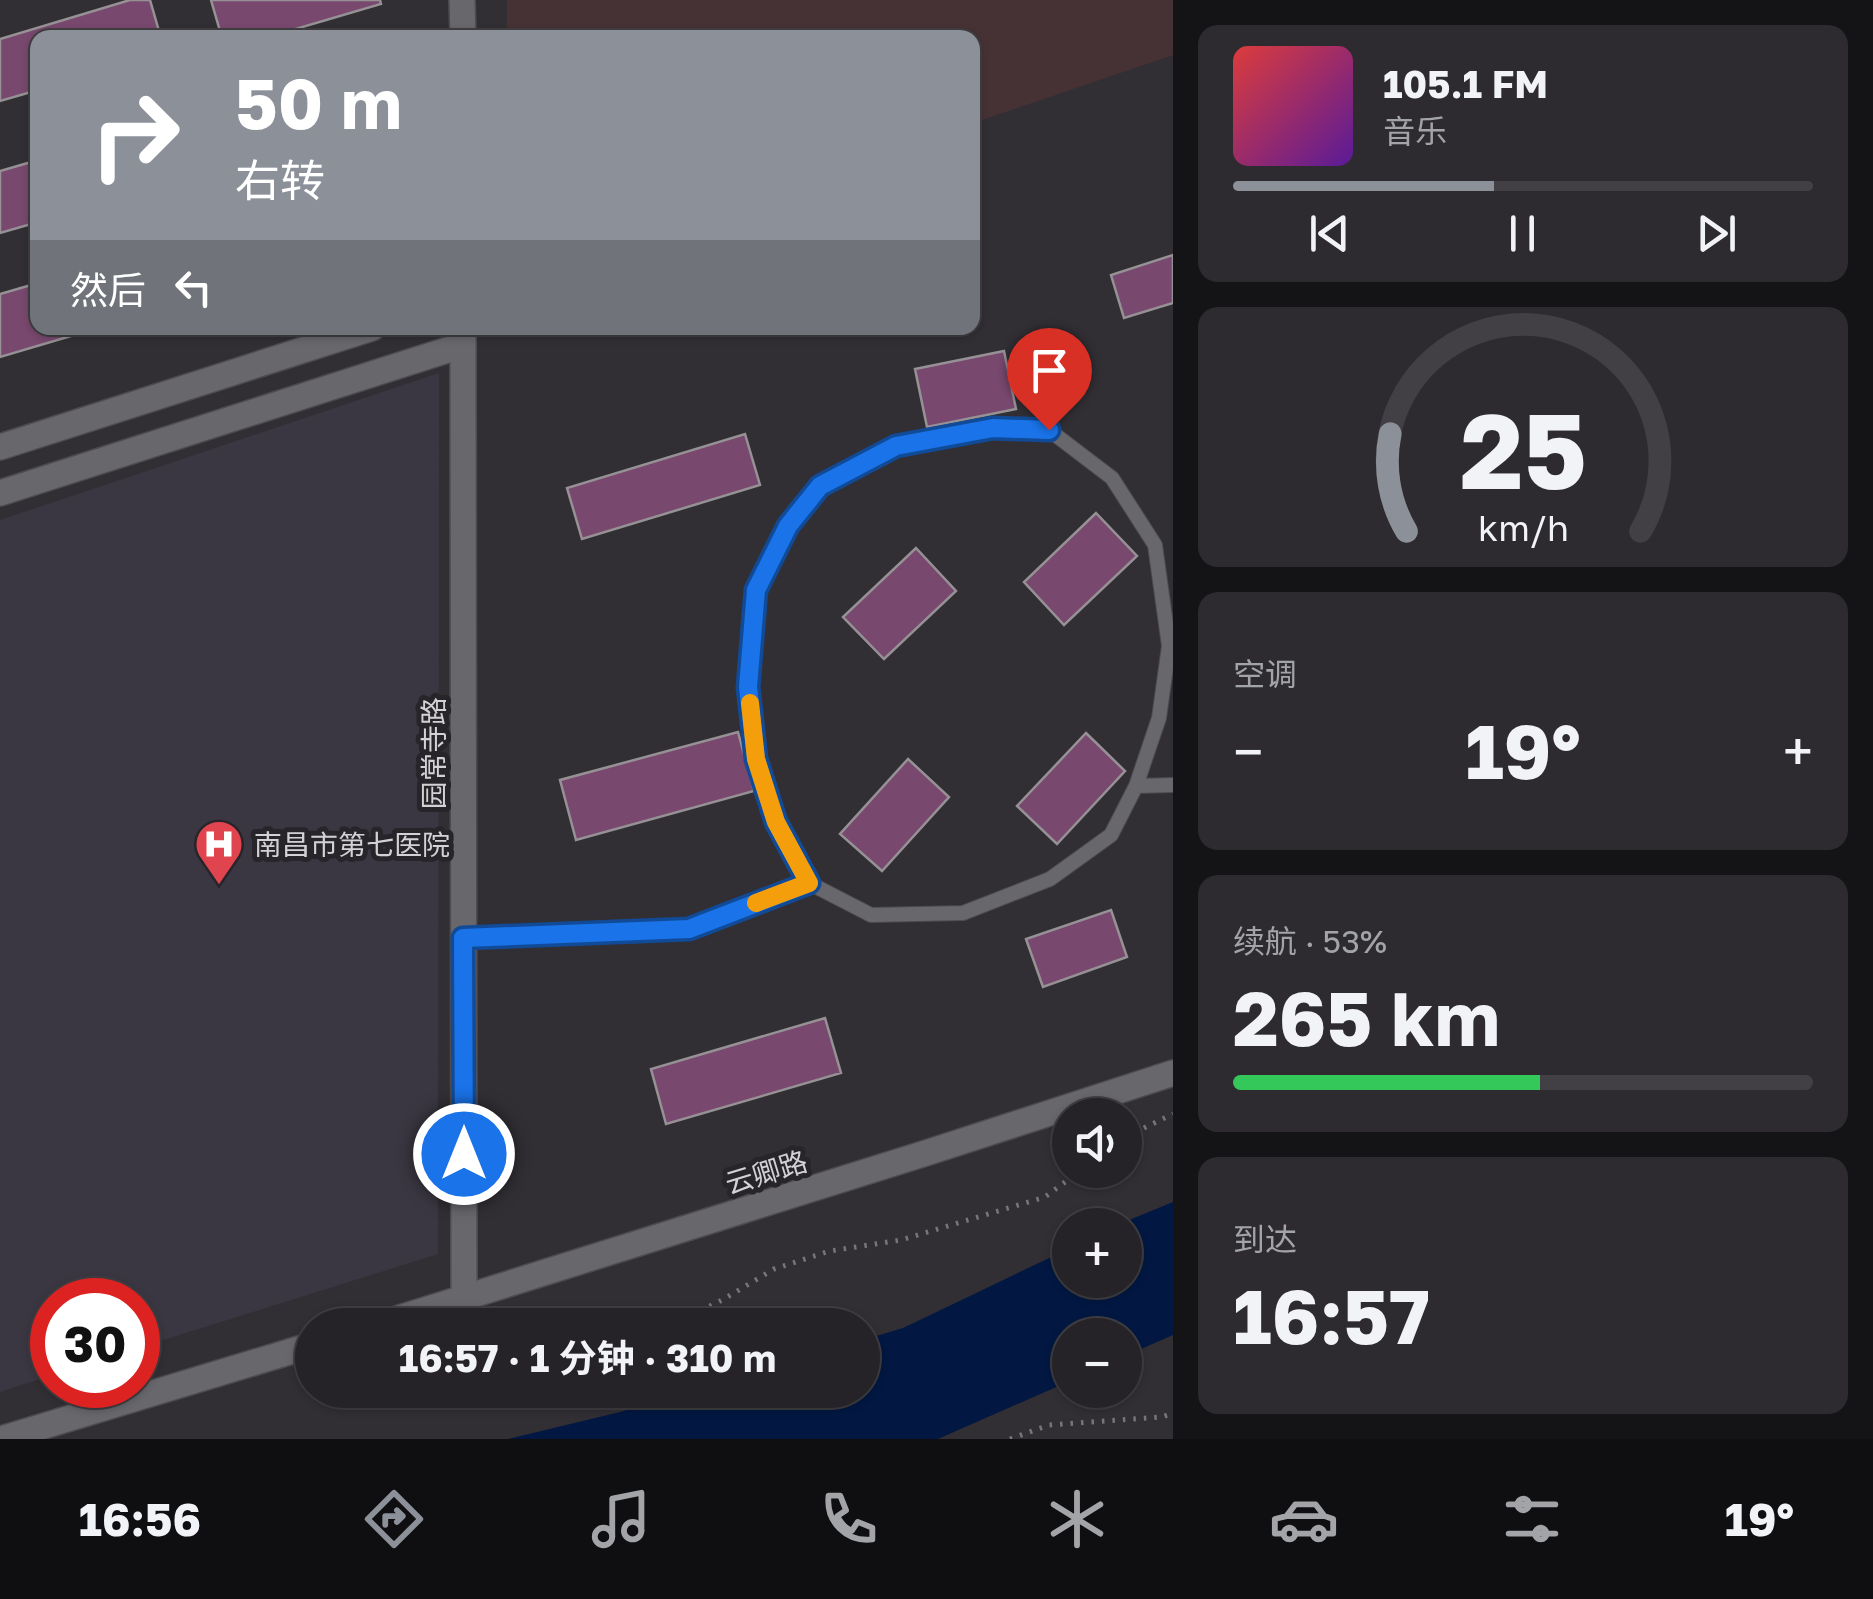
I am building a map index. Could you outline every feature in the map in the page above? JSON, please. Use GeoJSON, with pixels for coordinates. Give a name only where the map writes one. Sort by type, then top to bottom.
{"type":"FeatureCollection","features":[{"type":"Feature","properties":{"kind":"street"},"geometry":{"type":"LineString","coordinates":[[462,0],[462,30]]}},
{"type":"Feature","properties":{"kind":"street"},"geometry":{"type":"LineString","coordinates":[[0,447],[350,335]]}},
{"type":"Feature","properties":{"kind":"street"},"geometry":{"type":"LineString","coordinates":[[0,493],[463,336]]}},
{"type":"Feature","properties":{"kind":"street","name":"园常寺路"},"geometry":{"type":"LineString","coordinates":[[463,336],[464,1299]]}},
{"type":"Feature","properties":{"kind":"street","name":"云卿路"},"geometry":{"type":"LineString","coordinates":[[434,1308],[1173,1073]]}},
{"type":"Feature","properties":{"kind":"street"},"geometry":{"type":"LineString","coordinates":[[1,1439],[295,1349]]}},
{"type":"Feature","properties":{"kind":"lane"},"geometry":{"type":"LineString","coordinates":[[993,428],[1049,430],[1112,478],[1155,545],[1169,646],[1159,718],[1136,786],[1111,836],[1050,879],[963,913],[871,914],[809,883],[776,822],[756,759],[748,687],[756,590],[788,526],[820,486],[896,446],[993,428]]}},
{"type":"Feature","properties":{"kind":"lane"},"geometry":{"type":"LineString","coordinates":[[1136,786],[1173,785]]}},
{"type":"Feature","properties":{"kind":"lane"},"geometry":{"type":"LineString","coordinates":[[463,938],[689,929],[809,883]]}},
{"type":"Feature","properties":{"kind":"path"},"geometry":{"type":"LineString","coordinates":[[1142,1129],[1173,1114]]}},
{"type":"Feature","properties":{"kind":"path"},"geometry":{"type":"LineString","coordinates":[[706,1308],[774,1269],[830,1251],[902,1240],[1045,1197],[1057,1188]]}},
{"type":"Feature","properties":{"kind":"path"},"geometry":{"type":"LineString","coordinates":[[1010,1439],[1049,1425],[1173,1413]]}},
{"type":"Feature","properties":{"kind":"shaded area"},"geometry":{"type":"Polygon","coordinates":[[[507,0],[1173,0],[1173,55],[980,121],[980,30],[507,30],[507,0]]]}},
{"type":"Feature","properties":{"kind":"shaded area","name":"南昌市第七医院"},"geometry":{"type":"Polygon","coordinates":[[[439,373],[438,1254],[160,1341],[160,1278],[30,1278],[30,1382],[0,1392],[0,520],[439,373]]]}},
{"type":"Feature","properties":{"kind":"water"},"geometry":{"type":"Polygon","coordinates":[[[1173,1202],[1173,1335],[1142,1349],[1142,1318],[1052,1318],[1052,1389],[938,1439],[508,1439],[634,1408],[880,1408],[880,1335],[903,1328],[1052,1257],[1052,1298],[1142,1298],[1142,1215],[1173,1202]]]}},
{"type":"Feature","properties":{"kind":"building"},"geometry":{"type":"Polygon","coordinates":[[[130,0],[150,0],[159,30],[30,30],[130,0]]]}},
{"type":"Feature","properties":{"kind":"building"},"geometry":{"type":"Polygon","coordinates":[[[211,0],[380,0],[381,4],[292,30],[220,30],[211,0]]]}},
{"type":"Feature","properties":{"kind":"building"},"geometry":{"type":"Polygon","coordinates":[[[30,30],[30,92],[0,101],[0,39],[30,30]]]}},
{"type":"Feature","properties":{"kind":"building"},"geometry":{"type":"Polygon","coordinates":[[[30,162],[30,224],[0,233],[0,171],[30,162]]]}},
{"type":"Feature","properties":{"kind":"building"},"geometry":{"type":"Polygon","coordinates":[[[1173,255],[1173,303],[1124,318],[1111,275],[1173,255]]]}},
{"type":"Feature","properties":{"kind":"building"},"geometry":{"type":"Polygon","coordinates":[[[30,285],[30,335],[74,335],[0,357],[0,294],[30,285]]]}},
{"type":"Feature","properties":{"kind":"building"},"geometry":{"type":"Polygon","coordinates":[[[1004,351],[1016,409],[927,427],[915,369],[1004,351]]]}},
{"type":"Feature","properties":{"kind":"building"},"geometry":{"type":"Polygon","coordinates":[[[745,434],[760,485],[582,539],[567,488],[745,434]]]}},
{"type":"Feature","properties":{"kind":"building"},"geometry":{"type":"Polygon","coordinates":[[[1096,513],[1137,556],[1064,625],[1024,582],[1096,513]]]}},
{"type":"Feature","properties":{"kind":"building"},"geometry":{"type":"Polygon","coordinates":[[[916,548],[956,591],[884,659],[843,617],[916,548]]]}},
{"type":"Feature","properties":{"kind":"building"},"geometry":{"type":"Polygon","coordinates":[[[738,732],[754,791],[576,840],[560,780],[738,732]]]}},
{"type":"Feature","properties":{"kind":"building"},"geometry":{"type":"Polygon","coordinates":[[[1086,733],[1125,771],[1057,844],[1017,806],[1086,733]]]}},
{"type":"Feature","properties":{"kind":"building"},"geometry":{"type":"Polygon","coordinates":[[[908,759],[949,797],[882,871],[840,834],[908,759]]]}},
{"type":"Feature","properties":{"kind":"building"},"geometry":{"type":"Polygon","coordinates":[[[1111,910],[1127,957],[1043,987],[1026,939],[1111,910]]]}},
{"type":"Feature","properties":{"kind":"building"},"geometry":{"type":"Polygon","coordinates":[[[825,1018],[841,1073],[666,1124],[651,1069],[825,1018]]]}},
{"type":"Feature","properties":{"kind":"slow traffic"},"geometry":{"type":"LineString","coordinates":[[750,703],[756,759],[776,822],[809,883],[756,903]]}},
{"type":"Feature","properties":{"kind":"place","name":"南昌市第七医院"},"geometry":{"type":"Point","coordinates":[219,886]}},
{"type":"Feature","properties":{"kind":"route"},"geometry":{"type":"LineString","coordinates":[[464,1154],[463,938],[689,929],[809,883],[776,822],[756,759],[748,687],[756,590],[788,526],[820,486],[896,446],[993,428],[1049,430]]}}]}
